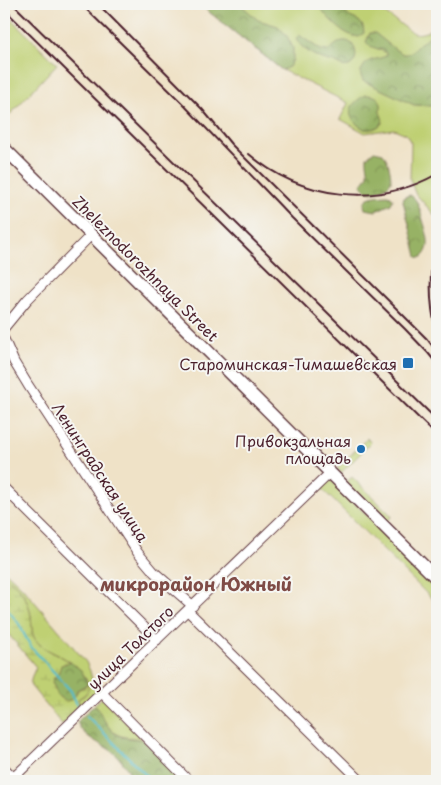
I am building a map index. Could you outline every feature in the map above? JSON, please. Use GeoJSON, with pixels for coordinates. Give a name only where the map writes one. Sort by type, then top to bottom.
{"type":"FeatureCollection","features":[{"type":"Feature","properties":{"kind":"main road","name":"Zheleznodorozhnaya Street"},"geometry":{"type":"LineString","coordinates":[[4,148],[437,579]]}},
{"type":"Feature","properties":{"kind":"street"},"geometry":{"type":"LineString","coordinates":[[4,328],[26,300],[91,234]]}},
{"type":"Feature","properties":{"kind":"street","name":"Ленинградская улица"},"geometry":{"type":"LineString","coordinates":[[4,339],[14,362],[138,553],[154,572],[361,781]]}},
{"type":"Feature","properties":{"kind":"street","name":"улица Толстого"},"geometry":{"type":"LineString","coordinates":[[14,780],[330,473]]}},
{"type":"Feature","properties":{"kind":"street"},"geometry":{"type":"LineString","coordinates":[[4,488],[157,640]]}},
{"type":"Feature","properties":{"kind":"street"},"geometry":{"type":"LineString","coordinates":[[102,693],[188,781]]}},
{"type":"Feature","properties":{"kind":"street"},"geometry":{"type":"LineString","coordinates":[[4,768],[14,780]]}},
{"type":"Feature","properties":{"kind":"green space"},"geometry":{"type":"Polygon","coordinates":[[[199,4],[372,4],[413,33],[426,32],[437,25],[437,218],[415,193],[410,179],[411,143],[406,134],[394,129],[365,133],[340,119],[348,103],[282,70],[199,4]]]}},
{"type":"Feature","properties":{"kind":"green space"},"geometry":{"type":"Polygon","coordinates":[[[199,4],[240,4],[258,20],[278,26],[287,36],[293,48],[293,60],[289,67],[282,70],[199,4]]]}},
{"type":"Feature","properties":{"kind":"green space"},"geometry":{"type":"Polygon","coordinates":[[[316,4],[335,4],[350,17],[359,21],[363,26],[364,33],[359,37],[346,33],[316,4]]]}},
{"type":"Feature","properties":{"kind":"green space"},"geometry":{"type":"Polygon","coordinates":[[[4,12],[57,64],[4,121],[4,12]]]}},
{"type":"Feature","properties":{"kind":"green space"},"geometry":{"type":"Polygon","coordinates":[[[437,25],[437,104],[430,106],[414,105],[363,81],[360,73],[365,64],[371,60],[386,56],[386,53],[370,46],[366,42],[370,33],[375,33],[396,50],[407,54],[427,39],[437,25]]]}},
{"type":"Feature","properties":{"kind":"green space"},"geometry":{"type":"Polygon","coordinates":[[[299,35],[321,50],[326,51],[343,41],[347,41],[354,47],[355,60],[349,66],[341,66],[319,58],[301,46],[296,39],[299,35]]]}},
{"type":"Feature","properties":{"kind":"green space"},"geometry":{"type":"Polygon","coordinates":[[[366,95],[379,99],[383,120],[379,126],[368,130],[358,125],[351,116],[354,104],[366,95]]]}},
{"type":"Feature","properties":{"kind":"green space"},"geometry":{"type":"Polygon","coordinates":[[[374,151],[383,153],[385,156],[391,175],[391,182],[380,190],[371,192],[364,189],[361,185],[368,175],[367,157],[374,151]]]}},
{"type":"Feature","properties":{"kind":"green space"},"geometry":{"type":"Polygon","coordinates":[[[387,195],[393,199],[391,204],[376,211],[365,209],[365,201],[370,197],[387,195]]]}},
{"type":"Feature","properties":{"kind":"green space"},"geometry":{"type":"Polygon","coordinates":[[[410,195],[418,204],[428,237],[427,250],[420,258],[417,257],[403,201],[404,197],[410,195]]]}},
{"type":"Feature","properties":{"kind":"green space"},"geometry":{"type":"Polygon","coordinates":[[[367,438],[371,443],[341,473],[337,469],[367,438]]]}},
{"type":"Feature","properties":{"kind":"green space"},"geometry":{"type":"Polygon","coordinates":[[[352,477],[392,516],[386,523],[345,483],[352,477]]]}},
{"type":"Feature","properties":{"kind":"green space"},"geometry":{"type":"Polygon","coordinates":[[[329,478],[437,585],[437,604],[320,487],[329,478]]]}},
{"type":"Feature","properties":{"kind":"green space"},"geometry":{"type":"Polygon","coordinates":[[[4,570],[22,587],[86,662],[96,694],[81,709],[78,699],[87,692],[87,681],[78,668],[61,656],[38,644],[32,633],[28,604],[14,583],[4,576],[4,570]]]}},
{"type":"Feature","properties":{"kind":"green space"},"geometry":{"type":"Polygon","coordinates":[[[4,576],[14,583],[25,598],[30,610],[32,630],[38,643],[70,662],[61,665],[58,674],[53,678],[52,682],[58,696],[64,701],[70,700],[74,698],[79,689],[88,684],[87,691],[78,699],[81,709],[64,724],[59,721],[30,685],[36,667],[4,629],[4,576]]]}},
{"type":"Feature","properties":{"kind":"green space"},"geometry":{"type":"Polygon","coordinates":[[[70,662],[81,670],[88,684],[77,690],[73,698],[64,701],[58,696],[52,682],[61,665],[70,662]]]}},
{"type":"Feature","properties":{"kind":"green space"},"geometry":{"type":"Polygon","coordinates":[[[102,698],[143,740],[118,735],[109,728],[93,706],[102,698]]]}},
{"type":"Feature","properties":{"kind":"green space"},"geometry":{"type":"Polygon","coordinates":[[[93,706],[96,706],[114,732],[125,738],[143,740],[182,781],[134,781],[116,755],[93,740],[80,728],[77,722],[93,706]]]}},
{"type":"Feature","properties":{"kind":"waterway"},"geometry":{"type":"LineString","coordinates":[[4,605],[19,624],[32,648],[71,691],[78,707]]}},
{"type":"Feature","properties":{"kind":"waterway"},"geometry":{"type":"LineString","coordinates":[[87,716],[152,781]]}},
{"type":"Feature","properties":{"kind":"railway"},"geometry":{"type":"LineString","coordinates":[[13,4],[437,420]]}},
{"type":"Feature","properties":{"kind":"railway"},"geometry":{"type":"LineString","coordinates":[[81,4],[181,102],[292,218],[405,329],[437,364]]}},
{"type":"Feature","properties":{"kind":"railway"},"geometry":{"type":"LineString","coordinates":[[98,4],[202,109],[231,144],[427,339],[437,352]]}},
{"type":"Feature","properties":{"kind":"railway"},"geometry":{"type":"LineString","coordinates":[[4,9],[437,436]]}},
{"type":"Feature","properties":{"kind":"railway"},"geometry":{"type":"LineString","coordinates":[[249,154],[270,169],[292,181],[340,194],[390,192],[414,185],[437,174]]}},
{"type":"Feature","properties":{"kind":"railway"},"geometry":{"type":"LineString","coordinates":[[437,235],[431,273],[432,310],[437,335]]}},
{"type":"Feature","properties":{"kind":"place","name":"Староминская-Тимашевская"},"geometry":{"type":"Point","coordinates":[408,363]}},
{"type":"Feature","properties":{"kind":"place","name":"Привокзальная площадь"},"geometry":{"type":"Point","coordinates":[361,449]}},
{"type":"Feature","properties":{"kind":"district","name":"микрорайон Южный"},"geometry":{"type":"Point","coordinates":[196,583]}}]}
